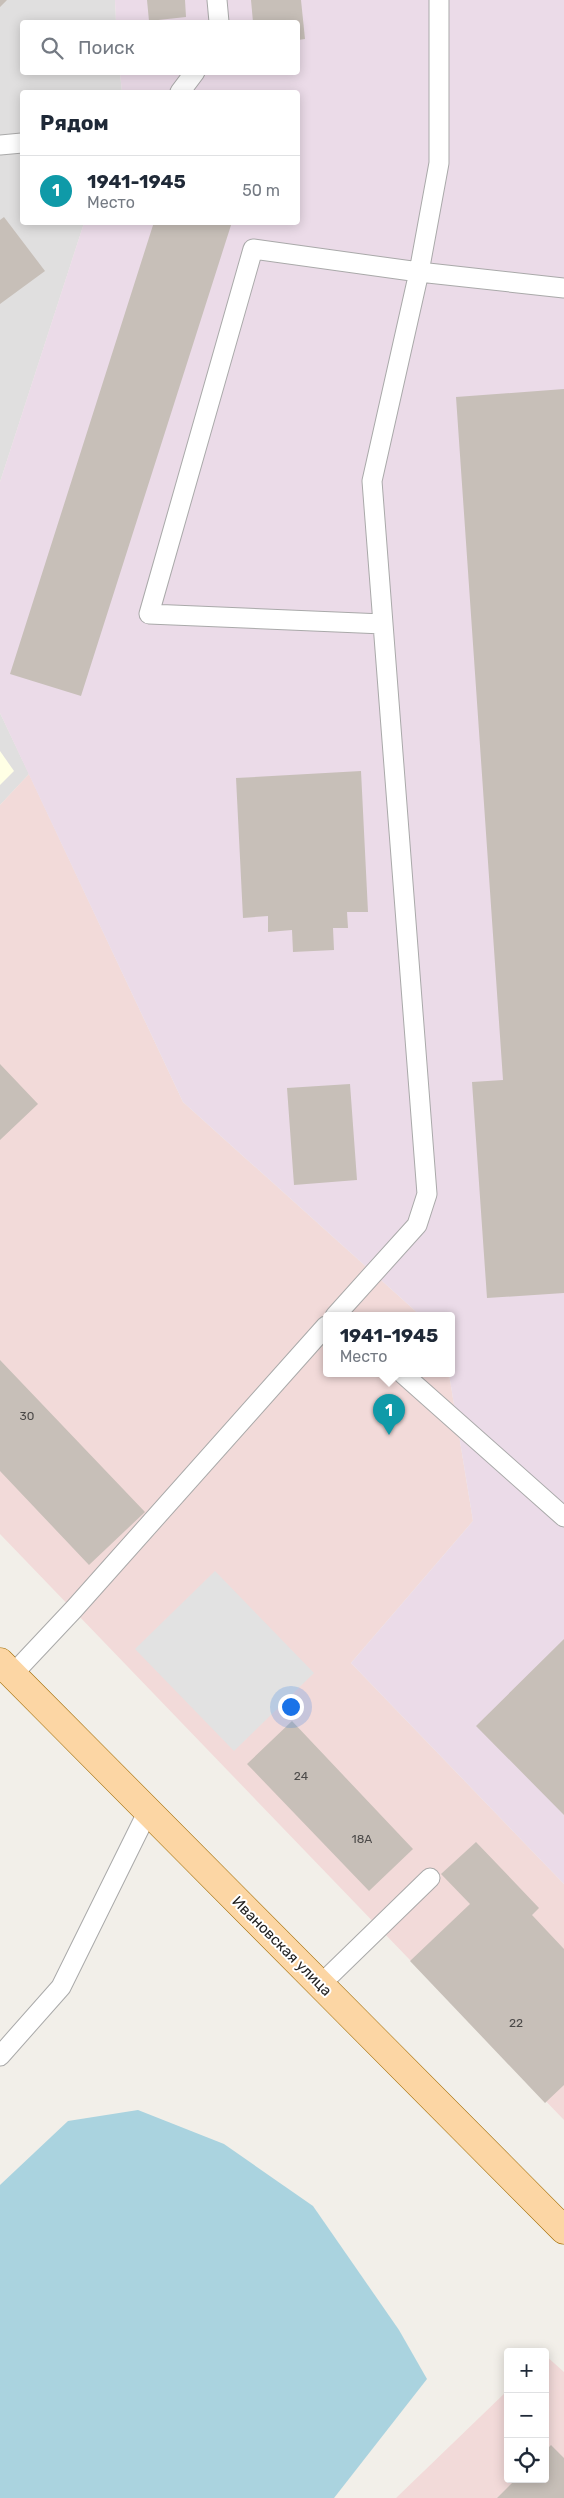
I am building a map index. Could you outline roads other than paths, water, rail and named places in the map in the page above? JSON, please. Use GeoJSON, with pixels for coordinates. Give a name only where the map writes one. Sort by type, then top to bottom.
{"type":"FeatureCollection","features":[{"type":"Feature","properties":{"kind":"main road","name":"Ивановская улица"},"geometry":{"type":"LineString","coordinates":[[6,1668],[564,2230]]}},
{"type":"Feature","properties":{"kind":"lane"},"geometry":{"type":"LineString","coordinates":[[217,0],[219,20]]}},
{"type":"Feature","properties":{"kind":"lane"},"geometry":{"type":"LineString","coordinates":[[340,1312],[417,1225],[427,1194],[372,480],[419,272],[439,163],[439,0]]}},
{"type":"Feature","properties":{"kind":"lane"},"geometry":{"type":"LineString","coordinates":[[182,90],[193,75]]}},
{"type":"Feature","properties":{"kind":"lane"},"geometry":{"type":"LineString","coordinates":[[0,145],[20,143]]}},
{"type":"Feature","properties":{"kind":"lane"},"geometry":{"type":"LineString","coordinates":[[383,624],[149,614],[253,249],[419,272],[564,288]]}},
{"type":"Feature","properties":{"kind":"lane"},"geometry":{"type":"LineString","coordinates":[[6,1668],[80,1603],[323,1331]]}},
{"type":"Feature","properties":{"kind":"lane"},"geometry":{"type":"LineString","coordinates":[[406,1377],[564,1517]]}},
{"type":"Feature","properties":{"kind":"lane"},"geometry":{"type":"LineString","coordinates":[[0,2056],[61,1986],[148,1811]]}},
{"type":"Feature","properties":{"kind":"lane"},"geometry":{"type":"LineString","coordinates":[[320,1984],[430,1878]]}},
{"type":"Feature","properties":{"kind":"water"},"geometry":{"type":"Polygon","coordinates":[[[138,2110],[224,2144],[313,2206],[399,2330],[427,2379],[334,2498],[0,2498],[0,2185],[68,2121],[138,2110]]]}},
{"type":"Feature","properties":{"kind":"place","name":"1941-1945"},"geometry":{"type":"Point","coordinates":[389,1435]}}]}
